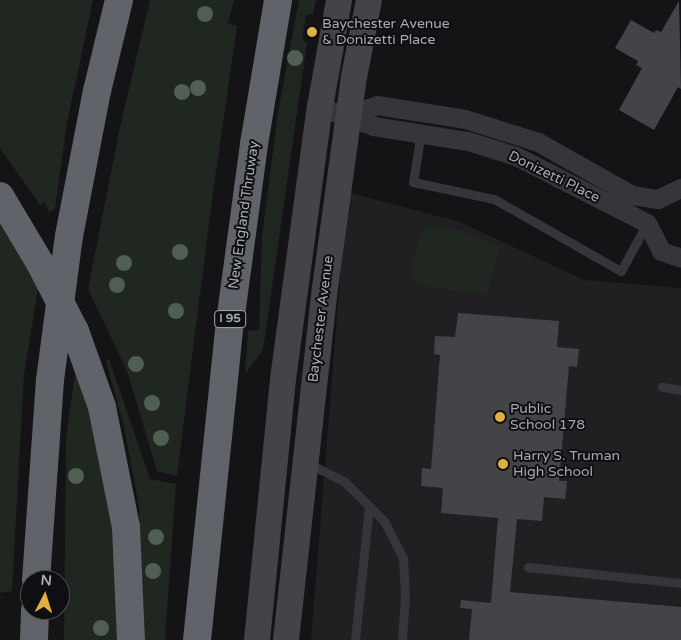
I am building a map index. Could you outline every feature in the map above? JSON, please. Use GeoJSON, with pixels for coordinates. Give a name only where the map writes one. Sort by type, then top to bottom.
{"type":"FeatureCollection","features":[{"type":"Feature","properties":{"kind":"highway"},"geometry":{"type":"LineString","coordinates":[[37,570],[50,380],[69,236],[97,91],[119,0]]}},
{"type":"Feature","properties":{"kind":"highway","name":"New England Thruway"},"geometry":{"type":"LineString","coordinates":[[197,640],[230,322],[254,144],[278,0]]}},
{"type":"Feature","properties":{"kind":"highway"},"geometry":{"type":"LineString","coordinates":[[0,196],[40,263],[75,331],[102,407],[126,527],[131,640]]}},
{"type":"Feature","properties":{"kind":"highway"},"geometry":{"type":"LineString","coordinates":[[34,640],[35,620]]}},
{"type":"Feature","properties":{"kind":"main road"},"geometry":{"type":"LineString","coordinates":[[257,640],[283,379],[320,108],[339,0]]}},
{"type":"Feature","properties":{"kind":"main road","name":"Baychester Avenue"},"geometry":{"type":"LineString","coordinates":[[286,640],[304,462],[348,115],[369,0]]}},
{"type":"Feature","properties":{"kind":"street","name":"Donizetti Place"},"geometry":{"type":"LineString","coordinates":[[348,115],[376,105],[465,119],[538,142],[632,195],[658,199],[681,188]]}},
{"type":"Feature","properties":{"kind":"street","name":"Donizetti Place"},"geometry":{"type":"LineString","coordinates":[[320,108],[348,115],[373,126],[421,132],[468,141],[516,156],[647,224]]}},
{"type":"Feature","properties":{"kind":"street"},"geometry":{"type":"LineString","coordinates":[[647,224],[661,250],[681,258]]}},
{"type":"Feature","properties":{"kind":"lane"},"geometry":{"type":"LineString","coordinates":[[421,132],[413,182],[494,200],[622,271],[647,224]]}},
{"type":"Feature","properties":{"kind":"lane"},"geometry":{"type":"LineString","coordinates":[[662,387],[681,390]]}},
{"type":"Feature","properties":{"kind":"lane"},"geometry":{"type":"LineString","coordinates":[[304,462],[344,481],[384,521],[403,558],[405,597],[402,640]]}},
{"type":"Feature","properties":{"kind":"lane"},"geometry":{"type":"LineString","coordinates":[[355,640],[369,507]]}},
{"type":"Feature","properties":{"kind":"lane"},"geometry":{"type":"LineString","coordinates":[[528,567],[681,583]]}},
{"type":"Feature","properties":{"kind":"shaded area"},"geometry":{"type":"Polygon","coordinates":[[[0,0],[93,0],[67,123],[55,209],[49,213],[45,202],[40,205],[0,148],[0,0]]]}},
{"type":"Feature","properties":{"kind":"shaded area"},"geometry":{"type":"Polygon","coordinates":[[[150,0],[234,0],[228,23],[237,26],[212,199],[177,476],[157,471],[127,371],[88,289],[120,127],[150,0]]]}},
{"type":"Feature","properties":{"kind":"shaded area"},"geometry":{"type":"Polygon","coordinates":[[[299,0],[316,0],[313,14],[306,15],[302,40],[307,43],[263,350],[245,374],[248,331],[259,330],[262,236],[278,112],[299,0]]]}},
{"type":"Feature","properties":{"kind":"shaded area","name":"Harry S. Truman High School"},"geometry":{"type":"Polygon","coordinates":[[[350,193],[460,222],[584,280],[681,288],[681,640],[311,640],[345,217],[350,193]]]}},
{"type":"Feature","properties":{"kind":"shaded area"},"geometry":{"type":"Polygon","coordinates":[[[0,212],[38,289],[24,374],[12,591],[0,593],[0,212]]]}},
{"type":"Feature","properties":{"kind":"shaded area"},"geometry":{"type":"Polygon","coordinates":[[[425,226],[460,230],[500,247],[486,295],[430,287],[415,280],[412,276],[411,262],[425,226]]]}},
{"type":"Feature","properties":{"kind":"shaded area"},"geometry":{"type":"Polygon","coordinates":[[[109,359],[150,479],[176,484],[165,640],[142,640],[139,506],[124,427],[106,361],[109,359]]]}},
{"type":"Feature","properties":{"kind":"shaded area"},"geometry":{"type":"Polygon","coordinates":[[[75,373],[85,397],[109,491],[115,551],[117,640],[64,640],[64,620],[70,620],[70,570],[65,570],[66,439],[75,373]]]}},
{"type":"Feature","properties":{"kind":"building"},"geometry":{"type":"Polygon","coordinates":[[[679,1],[681,89],[678,87],[654,130],[619,110],[642,68],[636,65],[638,61],[615,48],[631,20],[654,33],[656,30],[661,32],[679,1]]]}},
{"type":"Feature","properties":{"kind":"building","name":"Public School 178"},"geometry":{"type":"Polygon","coordinates":[[[458,313],[559,321],[557,347],[579,349],[577,367],[569,366],[559,481],[567,481],[565,499],[544,497],[542,521],[517,519],[510,592],[681,607],[681,640],[469,640],[472,609],[460,608],[461,600],[491,603],[498,518],[441,513],[443,488],[421,486],[422,468],[431,469],[440,355],[434,354],[435,336],[455,337],[458,313]]]}},
{"type":"Feature","properties":{"kind":"place","name":"Baychester Avenue & Donizetti Place"},"geometry":{"type":"Point","coordinates":[312,32]}},
{"type":"Feature","properties":{"kind":"place","name":"Public School 178"},"geometry":{"type":"Point","coordinates":[500,417]}},
{"type":"Feature","properties":{"kind":"place","name":"Harry S. Truman High School"},"geometry":{"type":"Point","coordinates":[503,464]}}]}
